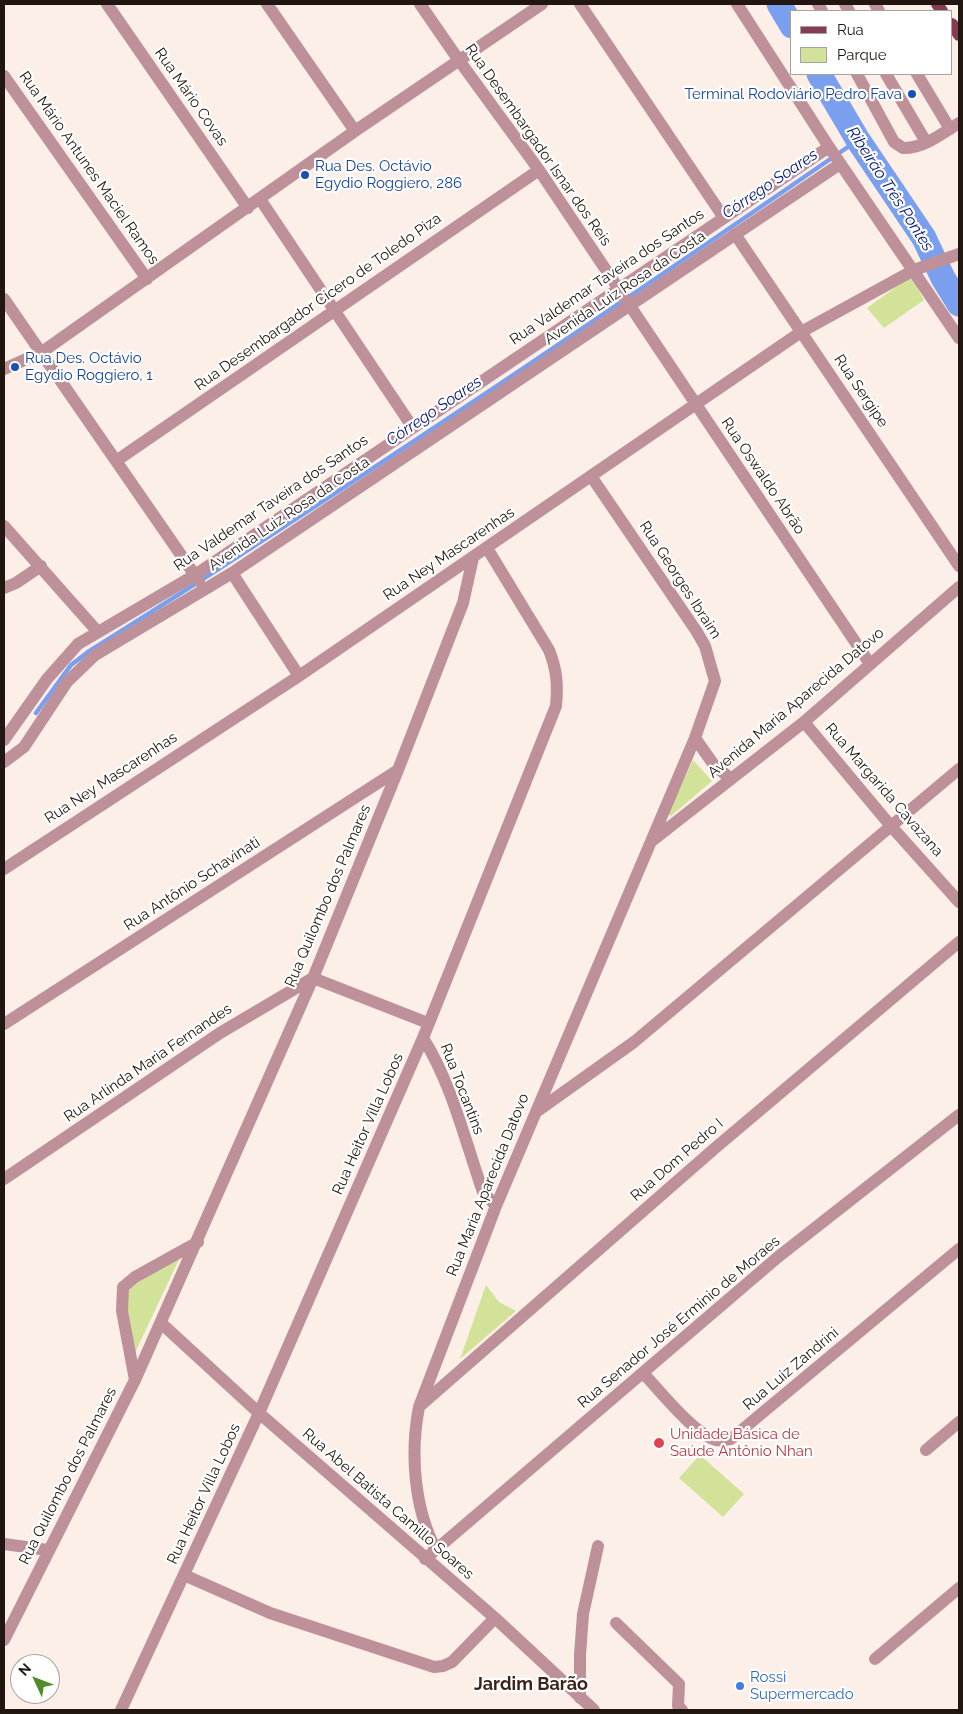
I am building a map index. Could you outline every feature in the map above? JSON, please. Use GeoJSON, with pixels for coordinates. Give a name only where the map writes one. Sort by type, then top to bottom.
{"type":"FeatureCollection","features":[{"type":"Feature","properties":{"kind":"street","name":"Rua Mário Covas"},"geometry":{"type":"LineString","coordinates":[[107,4],[248,208]]}},
{"type":"Feature","properties":{"kind":"street"},"geometry":{"type":"LineString","coordinates":[[267,4],[355,131]]}},
{"type":"Feature","properties":{"kind":"street","name":"Rua Desembargador Isnar dos Reis"},"geometry":{"type":"LineString","coordinates":[[420,4],[538,170],[625,298]]}},
{"type":"Feature","properties":{"kind":"street"},"geometry":{"type":"LineString","coordinates":[[4,369],[42,352],[355,131],[542,4]]}},
{"type":"Feature","properties":{"kind":"street"},"geometry":{"type":"LineString","coordinates":[[580,4],[724,218]]}},
{"type":"Feature","properties":{"kind":"street"},"geometry":{"type":"LineString","coordinates":[[737,4],[834,155],[919,269],[959,338]]}},
{"type":"Feature","properties":{"kind":"street"},"geometry":{"type":"LineString","coordinates":[[858,75],[899,146],[909,149],[955,126],[917,75]]}},
{"type":"Feature","properties":{"kind":"street"},"geometry":{"type":"LineString","coordinates":[[887,75],[926,142]]}},
{"type":"Feature","properties":{"kind":"street","name":"Rua Mário Antunes Maciel Ramos"},"geometry":{"type":"LineString","coordinates":[[4,76],[147,279]]}},
{"type":"Feature","properties":{"kind":"street","name":"Rua Valdemar Taveira dos Santos"},"geometry":{"type":"LineString","coordinates":[[4,740],[68,653],[97,631],[200,582],[413,428],[625,298],[724,218],[834,155]]}},
{"type":"Feature","properties":{"kind":"street","name":"Avenida Luiz Rosa da Costa"},"geometry":{"type":"LineString","coordinates":[[4,762],[24,747],[78,669],[95,655],[200,582],[232,573],[625,298],[735,234],[834,155]]}},
{"type":"Feature","properties":{"kind":"street","name":"Rua Desembargador Cícero de Toledo Piza"},"geometry":{"type":"LineString","coordinates":[[116,461],[538,170]]}},
{"type":"Feature","properties":{"kind":"street"},"geometry":{"type":"LineString","coordinates":[[260,199],[413,428]]}},
{"type":"Feature","properties":{"kind":"street","name":"Rua Sergipe"},"geometry":{"type":"LineString","coordinates":[[735,234],[959,566]]}},
{"type":"Feature","properties":{"kind":"street","name":"Rua Ney Mascarenhas"},"geometry":{"type":"LineString","coordinates":[[4,869],[299,676],[801,332],[919,269],[954,256]]}},
{"type":"Feature","properties":{"kind":"street","name":"Rua Oswaldo Abrão"},"geometry":{"type":"LineString","coordinates":[[625,298],[870,664]]}},
{"type":"Feature","properties":{"kind":"street"},"geometry":{"type":"LineString","coordinates":[[4,299],[200,582]]}},
{"type":"Feature","properties":{"kind":"street","name":"Rua Georges Ibraim"},"geometry":{"type":"LineString","coordinates":[[591,476],[706,646],[715,681],[696,738],[651,842]]}},
{"type":"Feature","properties":{"kind":"street"},"geometry":{"type":"LineString","coordinates":[[4,526],[97,631]]}},
{"type":"Feature","properties":{"kind":"street","name":"Rua Heitor Villa Lobos"},"geometry":{"type":"LineString","coordinates":[[121,1710],[259,1413],[423,1038],[556,706],[558,686],[556,667],[549,650],[487,548]]}},
{"type":"Feature","properties":{"kind":"street","name":"Rua Quilombo dos Palmares"},"geometry":{"type":"LineString","coordinates":[[4,1640],[135,1380],[198,1242],[312,978],[398,770],[463,603],[473,558]]}},
{"type":"Feature","properties":{"kind":"street"},"geometry":{"type":"LineString","coordinates":[[4,588],[16,583],[41,566]]}},
{"type":"Feature","properties":{"kind":"street"},"geometry":{"type":"LineString","coordinates":[[232,573],[299,676]]}},
{"type":"Feature","properties":{"kind":"street","name":"Avenida Maria Aparecida Datovo"},"geometry":{"type":"LineString","coordinates":[[651,842],[804,722],[959,587]]}},
{"type":"Feature","properties":{"kind":"street","name":"Rua Margarida Cavazana"},"geometry":{"type":"LineString","coordinates":[[804,722],[890,825],[959,902]]}},
{"type":"Feature","properties":{"kind":"street"},"geometry":{"type":"LineString","coordinates":[[696,738],[714,765],[731,779]]}},
{"type":"Feature","properties":{"kind":"street"},"geometry":{"type":"LineString","coordinates":[[535,1112],[634,1042],[890,825],[959,769]]}},
{"type":"Feature","properties":{"kind":"street","name":"Rua Antônio Schavinati"},"geometry":{"type":"LineString","coordinates":[[4,1024],[398,770]]}},
{"type":"Feature","properties":{"kind":"street","name":"Rua Maria Aparecida Datovo"},"geometry":{"type":"LineString","coordinates":[[436,1550],[428,1534],[420,1505],[414,1428],[419,1407],[496,1206],[651,842]]}},
{"type":"Feature","properties":{"kind":"street","name":"Rua Dom Pedro I"},"geometry":{"type":"LineString","coordinates":[[419,1407],[722,1143],[959,942]]}},
{"type":"Feature","properties":{"kind":"street"},"geometry":{"type":"LineString","coordinates":[[312,978],[428,1022]]}},
{"type":"Feature","properties":{"kind":"street","name":"Rua Arlinda Maria Fernandes"},"geometry":{"type":"LineString","coordinates":[[4,1179],[220,1033],[312,978]]}},
{"type":"Feature","properties":{"kind":"street","name":"Rua Tocantins"},"geometry":{"type":"LineString","coordinates":[[423,1038],[433,1053],[446,1085],[482,1192],[496,1206]]}},
{"type":"Feature","properties":{"kind":"street","name":"Rua Senador José Erminio de Moraes"},"geometry":{"type":"LineString","coordinates":[[425,1559],[644,1374],[778,1257],[959,1116]]}},
{"type":"Feature","properties":{"kind":"street","name":"Rua Quilombo dos Palmares"},"geometry":{"type":"LineString","coordinates":[[135,1380],[122,1311],[123,1287],[135,1277],[198,1242]]}},
{"type":"Feature","properties":{"kind":"street","name":"Rua Luiz Zandrini"},"geometry":{"type":"LineString","coordinates":[[644,1374],[681,1415],[706,1435],[716,1440],[731,1439],[959,1249]]}},
{"type":"Feature","properties":{"kind":"street","name":"Rua Abel Batista Camillo Soares"},"geometry":{"type":"LineString","coordinates":[[161,1323],[259,1413],[495,1618],[594,1710]]}},
{"type":"Feature","properties":{"kind":"street"},"geometry":{"type":"LineString","coordinates":[[926,1450],[959,1422]]}},
{"type":"Feature","properties":{"kind":"street"},"geometry":{"type":"LineString","coordinates":[[4,1544],[48,1550]]}},
{"type":"Feature","properties":{"kind":"street"},"geometry":{"type":"LineString","coordinates":[[580,1698],[580,1655],[584,1614],[598,1546]]}},
{"type":"Feature","properties":{"kind":"street"},"geometry":{"type":"LineString","coordinates":[[184,1574],[270,1613],[434,1667],[452,1662],[495,1618]]}},
{"type":"Feature","properties":{"kind":"street"},"geometry":{"type":"LineString","coordinates":[[876,1659],[959,1588]]}},
{"type":"Feature","properties":{"kind":"street"},"geometry":{"type":"LineString","coordinates":[[616,1623],[679,1684],[678,1706],[682,1710]]}},
{"type":"Feature","properties":{"kind":"green space"},"geometry":{"type":"Polygon","coordinates":[[[911,276],[924,300],[884,328],[867,308],[911,276]]]}},
{"type":"Feature","properties":{"kind":"green space"},"geometry":{"type":"Polygon","coordinates":[[[693,760],[712,781],[671,816],[668,814],[693,760]]]}},
{"type":"Feature","properties":{"kind":"green space"},"geometry":{"type":"Polygon","coordinates":[[[181,1255],[134,1355],[126,1297],[128,1289],[181,1255]]]}},
{"type":"Feature","properties":{"kind":"green space"},"geometry":{"type":"Polygon","coordinates":[[[486,1285],[499,1302],[516,1311],[460,1359],[486,1285]]]}},
{"type":"Feature","properties":{"kind":"green space"},"geometry":{"type":"Polygon","coordinates":[[[700,1455],[744,1494],[723,1517],[679,1478],[700,1455]]]}},
{"type":"Feature","properties":{"kind":"waterway","name":"Ribeirão Três Pontes"},"geometry":{"type":"LineString","coordinates":[[779,4],[790,23]]}},
{"type":"Feature","properties":{"kind":"waterway","name":"Ribeirão Três Pontes"},"geometry":{"type":"LineString","coordinates":[[820,75],[858,140],[924,238],[943,278],[959,304]]}},
{"type":"Feature","properties":{"kind":"waterway","name":"Córrego Soares"},"geometry":{"type":"LineString","coordinates":[[36,713],[71,665],[88,652],[476,400],[858,140]]}},
{"type":"Feature","properties":{"kind":"place","name":"Terminal Rodoviário Pedro Fava"},"geometry":{"type":"Point","coordinates":[912,94]}},
{"type":"Feature","properties":{"kind":"place","name":"Rua Des. Octávio Egydio Roggiero, 286"},"geometry":{"type":"Point","coordinates":[305,175]}},
{"type":"Feature","properties":{"kind":"place","name":"Rua Des. Octávio Egydio Roggiero, 1"},"geometry":{"type":"Point","coordinates":[15,367]}},
{"type":"Feature","properties":{"kind":"place","name":"Unidade Básica de Saúde Antônio Nhan"},"geometry":{"type":"Point","coordinates":[659,1443]}},
{"type":"Feature","properties":{"kind":"place","name":"Rossi Supermercado"},"geometry":{"type":"Point","coordinates":[740,1686]}},
{"type":"Feature","properties":{"kind":"district","name":"Jardim Barão"},"geometry":{"type":"Point","coordinates":[531,1685]}}]}
